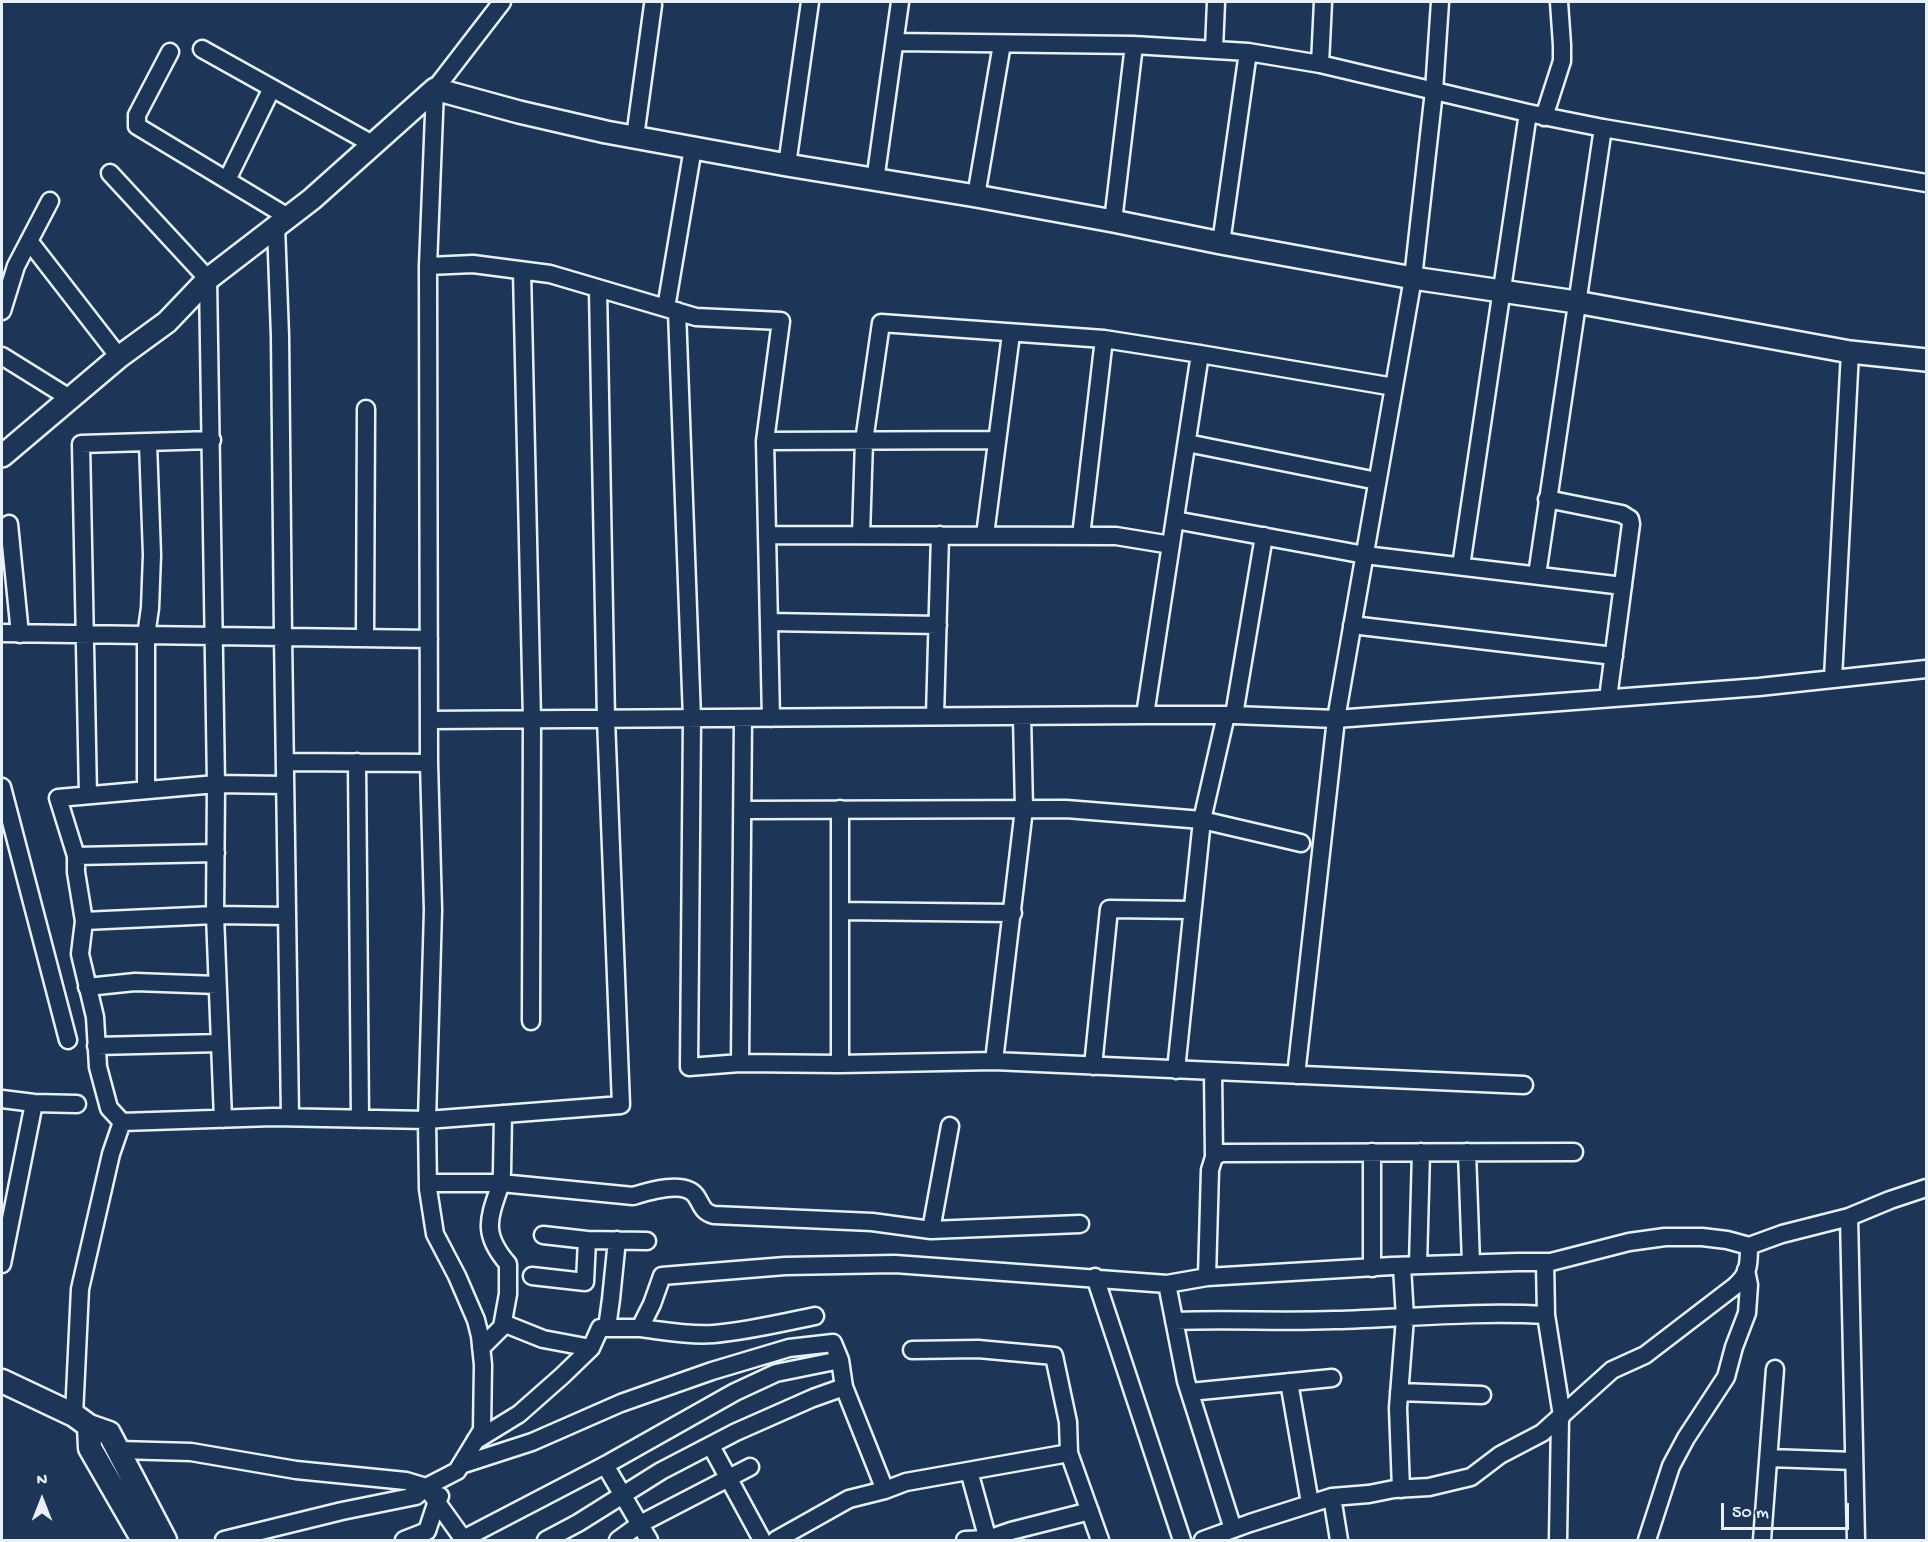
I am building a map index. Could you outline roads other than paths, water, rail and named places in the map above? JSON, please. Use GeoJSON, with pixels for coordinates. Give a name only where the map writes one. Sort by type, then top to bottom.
{"type":"FeatureCollection","features":[{"type":"Feature","properties":{"kind":"main road"},"geometry":{"type":"LineString","coordinates":[[2,1381],[109,1433],[165,1540]]}},
{"type":"Feature","properties":{"kind":"main road"},"geometry":{"type":"LineString","coordinates":[[82,1421],[90,1448],[143,1540]]}},
{"type":"Feature","properties":{"kind":"street"},"geometry":{"type":"LineString","coordinates":[[2,456],[119,357],[167,322],[208,279],[312,199],[374,145],[435,89],[502,2]]}},
{"type":"Feature","properties":{"kind":"street"},"geometry":{"type":"LineString","coordinates":[[787,165],[810,2]]}},
{"type":"Feature","properties":{"kind":"street"},"geometry":{"type":"LineString","coordinates":[[875,181],[900,2]]}},
{"type":"Feature","properties":{"kind":"street"},"geometry":{"type":"LineString","coordinates":[[1214,49],[1216,2]]}},
{"type":"Feature","properties":{"kind":"street"},"geometry":{"type":"LineString","coordinates":[[1320,64],[1323,2]]}},
{"type":"Feature","properties":{"kind":"street"},"geometry":{"type":"LineString","coordinates":[[1296,1075],[1336,719],[1413,278],[1434,91],[1440,2]]}},
{"type":"Feature","properties":{"kind":"street"},"geometry":{"type":"LineString","coordinates":[[1461,566],[1502,290],[1536,115],[1562,61],[1559,2]]}},
{"type":"Feature","properties":{"kind":"street"},"geometry":{"type":"LineString","coordinates":[[635,137],[653,5]]}},
{"type":"Feature","properties":{"kind":"street"},"geometry":{"type":"LineString","coordinates":[[895,42],[1134,45],[1248,52],[1320,64],[1536,115],[1603,128],[1926,183]]}},
{"type":"Feature","properties":{"kind":"street"},"geometry":{"type":"LineString","coordinates":[[976,196],[1002,44]]}},
{"type":"Feature","properties":{"kind":"street"},"geometry":{"type":"LineString","coordinates":[[1113,221],[1134,45]]}},
{"type":"Feature","properties":{"kind":"street"},"geometry":{"type":"LineString","coordinates":[[202,49],[374,145]]}},
{"type":"Feature","properties":{"kind":"street"},"geometry":{"type":"LineString","coordinates":[[170,52],[137,115],[137,126],[227,180],[282,222]]}},
{"type":"Feature","properties":{"kind":"street"},"geometry":{"type":"LineString","coordinates":[[1221,243],[1248,52]]}},
{"type":"Feature","properties":{"kind":"street"},"geometry":{"type":"LineString","coordinates":[[227,180],[272,88]]}},
{"type":"Feature","properties":{"kind":"street"},"geometry":{"type":"LineString","coordinates":[[435,89],[519,112],[693,148],[875,181],[976,196],[1413,278],[1576,302],[1850,352],[1926,360]]}},
{"type":"Feature","properties":{"kind":"street"},"geometry":{"type":"LineString","coordinates":[[404,1540],[427,1531],[437,1502],[482,1430],[483,1365],[476,1320],[435,1234],[428,1183],[427,1120],[433,910],[429,763],[428,266],[435,89]]}},
{"type":"Feature","properties":{"kind":"street"},"geometry":{"type":"LineString","coordinates":[[1537,575],[1603,128]]}},
{"type":"Feature","properties":{"kind":"street"},"geometry":{"type":"LineString","coordinates":[[693,148],[671,309],[692,718],[689,1067],[740,1063],[994,1061],[1524,1085]]}},
{"type":"Feature","properties":{"kind":"street"},"geometry":{"type":"LineString","coordinates":[[110,173],[208,279],[215,636],[215,915],[223,1119]]}},
{"type":"Feature","properties":{"kind":"street"},"geometry":{"type":"LineString","coordinates":[[2,311],[12,276],[50,201]]}},
{"type":"Feature","properties":{"kind":"street"},"geometry":{"type":"LineString","coordinates":[[282,222],[280,336],[290,1117]]}},
{"type":"Feature","properties":{"kind":"street"},"geometry":{"type":"LineString","coordinates":[[29,241],[119,357]]}},
{"type":"Feature","properties":{"kind":"street"},"geometry":{"type":"LineString","coordinates":[[428,266],[473,264],[550,274],[696,317],[781,321],[765,441],[771,718]]}},
{"type":"Feature","properties":{"kind":"street"},"geometry":{"type":"LineString","coordinates":[[522,271],[532,719],[531,1021]]}},
{"type":"Feature","properties":{"kind":"street"},"geometry":{"type":"LineString","coordinates":[[285,785],[216,784],[58,798],[76,856],[76,872],[84,921],[80,954],[95,1017],[98,1067],[109,1108],[122,1122],[290,1117],[427,1120],[621,1105],[606,719],[598,289]]}},
{"type":"Feature","properties":{"kind":"street"},"geometry":{"type":"LineString","coordinates":[[861,535],[864,441],[880,323],[1104,339],[1394,387]]}},
{"type":"Feature","properties":{"kind":"street"},"geometry":{"type":"LineString","coordinates":[[985,535],[1011,334]]}},
{"type":"Feature","properties":{"kind":"street"},"geometry":{"type":"LineString","coordinates":[[1081,536],[1104,339]]}},
{"type":"Feature","properties":{"kind":"street"},"geometry":{"type":"LineString","coordinates":[[1833,678],[1850,352]]}},
{"type":"Feature","properties":{"kind":"street"},"geometry":{"type":"LineString","coordinates":[[1144,715],[1200,354]]}},
{"type":"Feature","properties":{"kind":"street"},"geometry":{"type":"LineString","coordinates":[[2,356],[71,399]]}},
{"type":"Feature","properties":{"kind":"street"},"geometry":{"type":"LineString","coordinates":[[364,638],[366,409]]}},
{"type":"Feature","properties":{"kind":"street"},"geometry":{"type":"LineString","coordinates":[[88,795],[81,444],[212,440]]}},
{"type":"Feature","properties":{"kind":"street"},"geometry":{"type":"LineString","coordinates":[[765,441],[997,440]]}},
{"type":"Feature","properties":{"kind":"street"},"geometry":{"type":"LineString","coordinates":[[146,790],[146,636],[150,608],[152,555],[148,443]]}},
{"type":"Feature","properties":{"kind":"street"},"geometry":{"type":"LineString","coordinates":[[1187,443],[1377,481]]}},
{"type":"Feature","properties":{"kind":"street"},"geometry":{"type":"LineString","coordinates":[[1548,500],[1622,514],[1630,519],[1608,698]]}},
{"type":"Feature","properties":{"kind":"street"},"geometry":{"type":"LineString","coordinates":[[1175,520],[1365,555],[1623,586]]}},
{"type":"Feature","properties":{"kind":"street"},"geometry":{"type":"LineString","coordinates":[[9,524],[20,634]]}},
{"type":"Feature","properties":{"kind":"street"},"geometry":{"type":"LineString","coordinates":[[767,535],[1116,536],[1171,545]]}},
{"type":"Feature","properties":{"kind":"street"},"geometry":{"type":"LineString","coordinates":[[935,716],[940,535]]}},
{"type":"Feature","properties":{"kind":"street"},"geometry":{"type":"LineString","coordinates":[[1176,1070],[1202,820],[1230,715],[1263,536]]}},
{"type":"Feature","properties":{"kind":"street"},"geometry":{"type":"LineString","coordinates":[[769,622],[938,625]]}},
{"type":"Feature","properties":{"kind":"street"},"geometry":{"type":"LineString","coordinates":[[1352,625],[1614,656]]}},
{"type":"Feature","properties":{"kind":"street"},"geometry":{"type":"LineString","coordinates":[[2,633],[429,639]]}},
{"type":"Feature","properties":{"kind":"street"},"geometry":{"type":"LineString","coordinates":[[429,720],[1144,715],[1336,719],[1759,687],[1926,669]]}},
{"type":"Feature","properties":{"kind":"street"},"geometry":{"type":"LineString","coordinates":[[994,1061],[1024,809],[1022,716]]}},
{"type":"Feature","properties":{"kind":"street"},"geometry":{"type":"LineString","coordinates":[[740,1063],[744,718]]}},
{"type":"Feature","properties":{"kind":"street"},"geometry":{"type":"LineString","coordinates":[[285,762],[429,763]]}},
{"type":"Feature","properties":{"kind":"street"},"geometry":{"type":"LineString","coordinates":[[357,762],[360,1119]]}},
{"type":"Feature","properties":{"kind":"street"},"geometry":{"type":"LineString","coordinates":[[2,787],[68,1040]]}},
{"type":"Feature","properties":{"kind":"street"},"geometry":{"type":"LineString","coordinates":[[840,809],[840,1064]]}},
{"type":"Feature","properties":{"kind":"street"},"geometry":{"type":"LineString","coordinates":[[742,810],[1065,809],[1202,820],[1300,843]]}},
{"type":"Feature","properties":{"kind":"street"},"geometry":{"type":"LineString","coordinates":[[76,856],[216,853]]}},
{"type":"Feature","properties":{"kind":"street"},"geometry":{"type":"LineString","coordinates":[[1093,1066],[1109,909],[1192,910]]}},
{"type":"Feature","properties":{"kind":"street"},"geometry":{"type":"LineString","coordinates":[[840,911],[1013,913]]}},
{"type":"Feature","properties":{"kind":"street"},"geometry":{"type":"LineString","coordinates":[[84,921],[215,915],[287,916]]}},
{"type":"Feature","properties":{"kind":"street"},"geometry":{"type":"LineString","coordinates":[[87,987],[135,982],[217,985]]}},
{"type":"Feature","properties":{"kind":"street"},"geometry":{"type":"LineString","coordinates":[[96,1046],[220,1043]]}},
{"type":"Feature","properties":{"kind":"street"},"geometry":{"type":"LineString","coordinates":[[1207,1277],[1210,1170],[1214,1157],[1214,1071]]}},
{"type":"Feature","properties":{"kind":"street"},"geometry":{"type":"LineString","coordinates":[[2,1099],[34,1103],[77,1104]]}},
{"type":"Feature","properties":{"kind":"street"},"geometry":{"type":"LineString","coordinates":[[2,1264],[34,1103]]}},
{"type":"Feature","properties":{"kind":"street"},"geometry":{"type":"LineString","coordinates":[[481,1348],[502,1327],[508,1294],[508,1264],[498,1252],[493,1241],[489,1218],[501,1183],[503,1114]]}},
{"type":"Feature","properties":{"kind":"street"},"geometry":{"type":"LineString","coordinates":[[82,1421],[80,1289],[111,1154],[122,1122]]}},
{"type":"Feature","properties":{"kind":"street"},"geometry":{"type":"LineString","coordinates":[[931,1230],[950,1126]]}},
{"type":"Feature","properties":{"kind":"street"},"geometry":{"type":"LineString","coordinates":[[1214,1157],[1228,1152],[1574,1152]]}},
{"type":"Feature","properties":{"kind":"street"},"geometry":{"type":"LineString","coordinates":[[1372,1152],[1372,1268]]}},
{"type":"Feature","properties":{"kind":"street"},"geometry":{"type":"LineString","coordinates":[[1401,1488],[1398,1408],[1420,1152]]}},
{"type":"Feature","properties":{"kind":"street"},"geometry":{"type":"LineString","coordinates":[[1467,1152],[1471,1263]]}},
{"type":"Feature","properties":{"kind":"street"},"geometry":{"type":"LineString","coordinates":[[428,1183],[501,1183],[633,1196],[647,1191],[678,1187],[688,1188],[695,1194],[702,1209],[714,1215],[872,1222],[931,1230],[1080,1224]]}},
{"type":"Feature","properties":{"kind":"street"},"geometry":{"type":"LineString","coordinates":[[640,1328],[652,1305],[662,1276],[785,1266],[896,1264],[1167,1284],[1207,1277],[1471,1263],[1545,1262],[1580,1256],[1629,1242],[1665,1237],[1702,1237],[1749,1246],[1782,1234],[1849,1217],[1926,1188]]}},
{"type":"Feature","properties":{"kind":"street"},"geometry":{"type":"LineString","coordinates":[[1849,1217],[1856,1540]]}},
{"type":"Feature","properties":{"kind":"street"},"geometry":{"type":"LineString","coordinates":[[543,1235],[587,1240],[647,1241]]}},
{"type":"Feature","properties":{"kind":"street"},"geometry":{"type":"LineString","coordinates":[[532,1276],[585,1282],[587,1240]]}},
{"type":"Feature","properties":{"kind":"street"},"geometry":{"type":"LineString","coordinates":[[607,1328],[612,1299],[616,1240]]}},
{"type":"Feature","properties":{"kind":"street"},"geometry":{"type":"LineString","coordinates":[[1203,1540],[1332,1497],[1401,1488],[1429,1487],[1471,1477],[1500,1455],[1542,1433],[1612,1370],[1645,1355],[1735,1286],[1743,1278],[1749,1263],[1749,1246]]}},
{"type":"Feature","properties":{"kind":"street"},"geometry":{"type":"LineString","coordinates":[[1545,1262],[1546,1315],[1561,1417],[1558,1540]]}},
{"type":"Feature","properties":{"kind":"street"},"geometry":{"type":"LineString","coordinates":[[1647,1540],[1671,1466],[1686,1438],[1726,1377],[1747,1313],[1749,1285],[1746,1270]]}},
{"type":"Feature","properties":{"kind":"street"},"geometry":{"type":"LineString","coordinates":[[1095,1277],[1182,1540]]}},
{"type":"Feature","properties":{"kind":"street"},"geometry":{"type":"LineString","coordinates":[[1167,1284],[1190,1392],[1233,1529]]}},
{"type":"Feature","properties":{"kind":"street"},"geometry":{"type":"LineString","coordinates":[[1174,1321],[1221,1319],[1329,1321],[1513,1313],[1546,1315]]}},
{"type":"Feature","properties":{"kind":"street"},"geometry":{"type":"LineString","coordinates":[[474,1442],[519,1414],[562,1376],[591,1348],[600,1328],[640,1328],[666,1332],[712,1334],[768,1326],[814,1316]]}},
{"type":"Feature","properties":{"kind":"street"},"geometry":{"type":"LineString","coordinates":[[503,1323],[543,1340],[591,1348]]}},
{"type":"Feature","properties":{"kind":"street"},"geometry":{"type":"LineString","coordinates":[[224,1540],[342,1511],[416,1496],[426,1486],[459,1468],[532,1442],[621,1403],[789,1348],[833,1343],[840,1360],[844,1388],[885,1491]]}},
{"type":"Feature","properties":{"kind":"street"},"geometry":{"type":"LineString","coordinates":[[912,1350],[978,1349],[1054,1356],[1068,1422],[1069,1453],[1100,1540]]}},
{"type":"Feature","properties":{"kind":"street"},"geometry":{"type":"LineString","coordinates":[[119,1450],[191,1452],[296,1470],[406,1481],[426,1486],[464,1540],[725,1397],[776,1373],[840,1360]]}},
{"type":"Feature","properties":{"kind":"street"},"geometry":{"type":"LineString","coordinates":[[1762,1540],[1775,1369]]}},
{"type":"Feature","properties":{"kind":"street"},"geometry":{"type":"LineString","coordinates":[[1190,1392],[1332,1378]]}},
{"type":"Feature","properties":{"kind":"street"},"geometry":{"type":"LineString","coordinates":[[1289,1382],[1310,1503]]}},
{"type":"Feature","properties":{"kind":"street"},"geometry":{"type":"LineString","coordinates":[[546,1540],[578,1523],[661,1471],[736,1432],[813,1398],[844,1388]]}},
{"type":"Feature","properties":{"kind":"street"},"geometry":{"type":"LineString","coordinates":[[1399,1392],[1482,1395]]}},
{"type":"Feature","properties":{"kind":"street"},"geometry":{"type":"LineString","coordinates":[[711,1446],[762,1540]]}},
{"type":"Feature","properties":{"kind":"street"},"geometry":{"type":"LineString","coordinates":[[776,1540],[849,1499],[885,1491],[906,1482],[1069,1453]]}},
{"type":"Feature","properties":{"kind":"street"},"geometry":{"type":"LineString","coordinates":[[1769,1458],[1854,1461]]}},
{"type":"Feature","properties":{"kind":"street"},"geometry":{"type":"LineString","coordinates":[[605,1464],[649,1540]]}},
{"type":"Feature","properties":{"kind":"street"},"geometry":{"type":"LineString","coordinates":[[618,1540],[640,1524],[750,1467]]}},
{"type":"Feature","properties":{"kind":"street"},"geometry":{"type":"LineString","coordinates":[[969,1471],[988,1540]]}},
{"type":"Feature","properties":{"kind":"street"},"geometry":{"type":"LineString","coordinates":[[1332,1497],[1339,1540]]}},
{"type":"Feature","properties":{"kind":"street"},"geometry":{"type":"LineString","coordinates":[[965,1540],[988,1540],[1011,1531],[1090,1511]]}}]}
